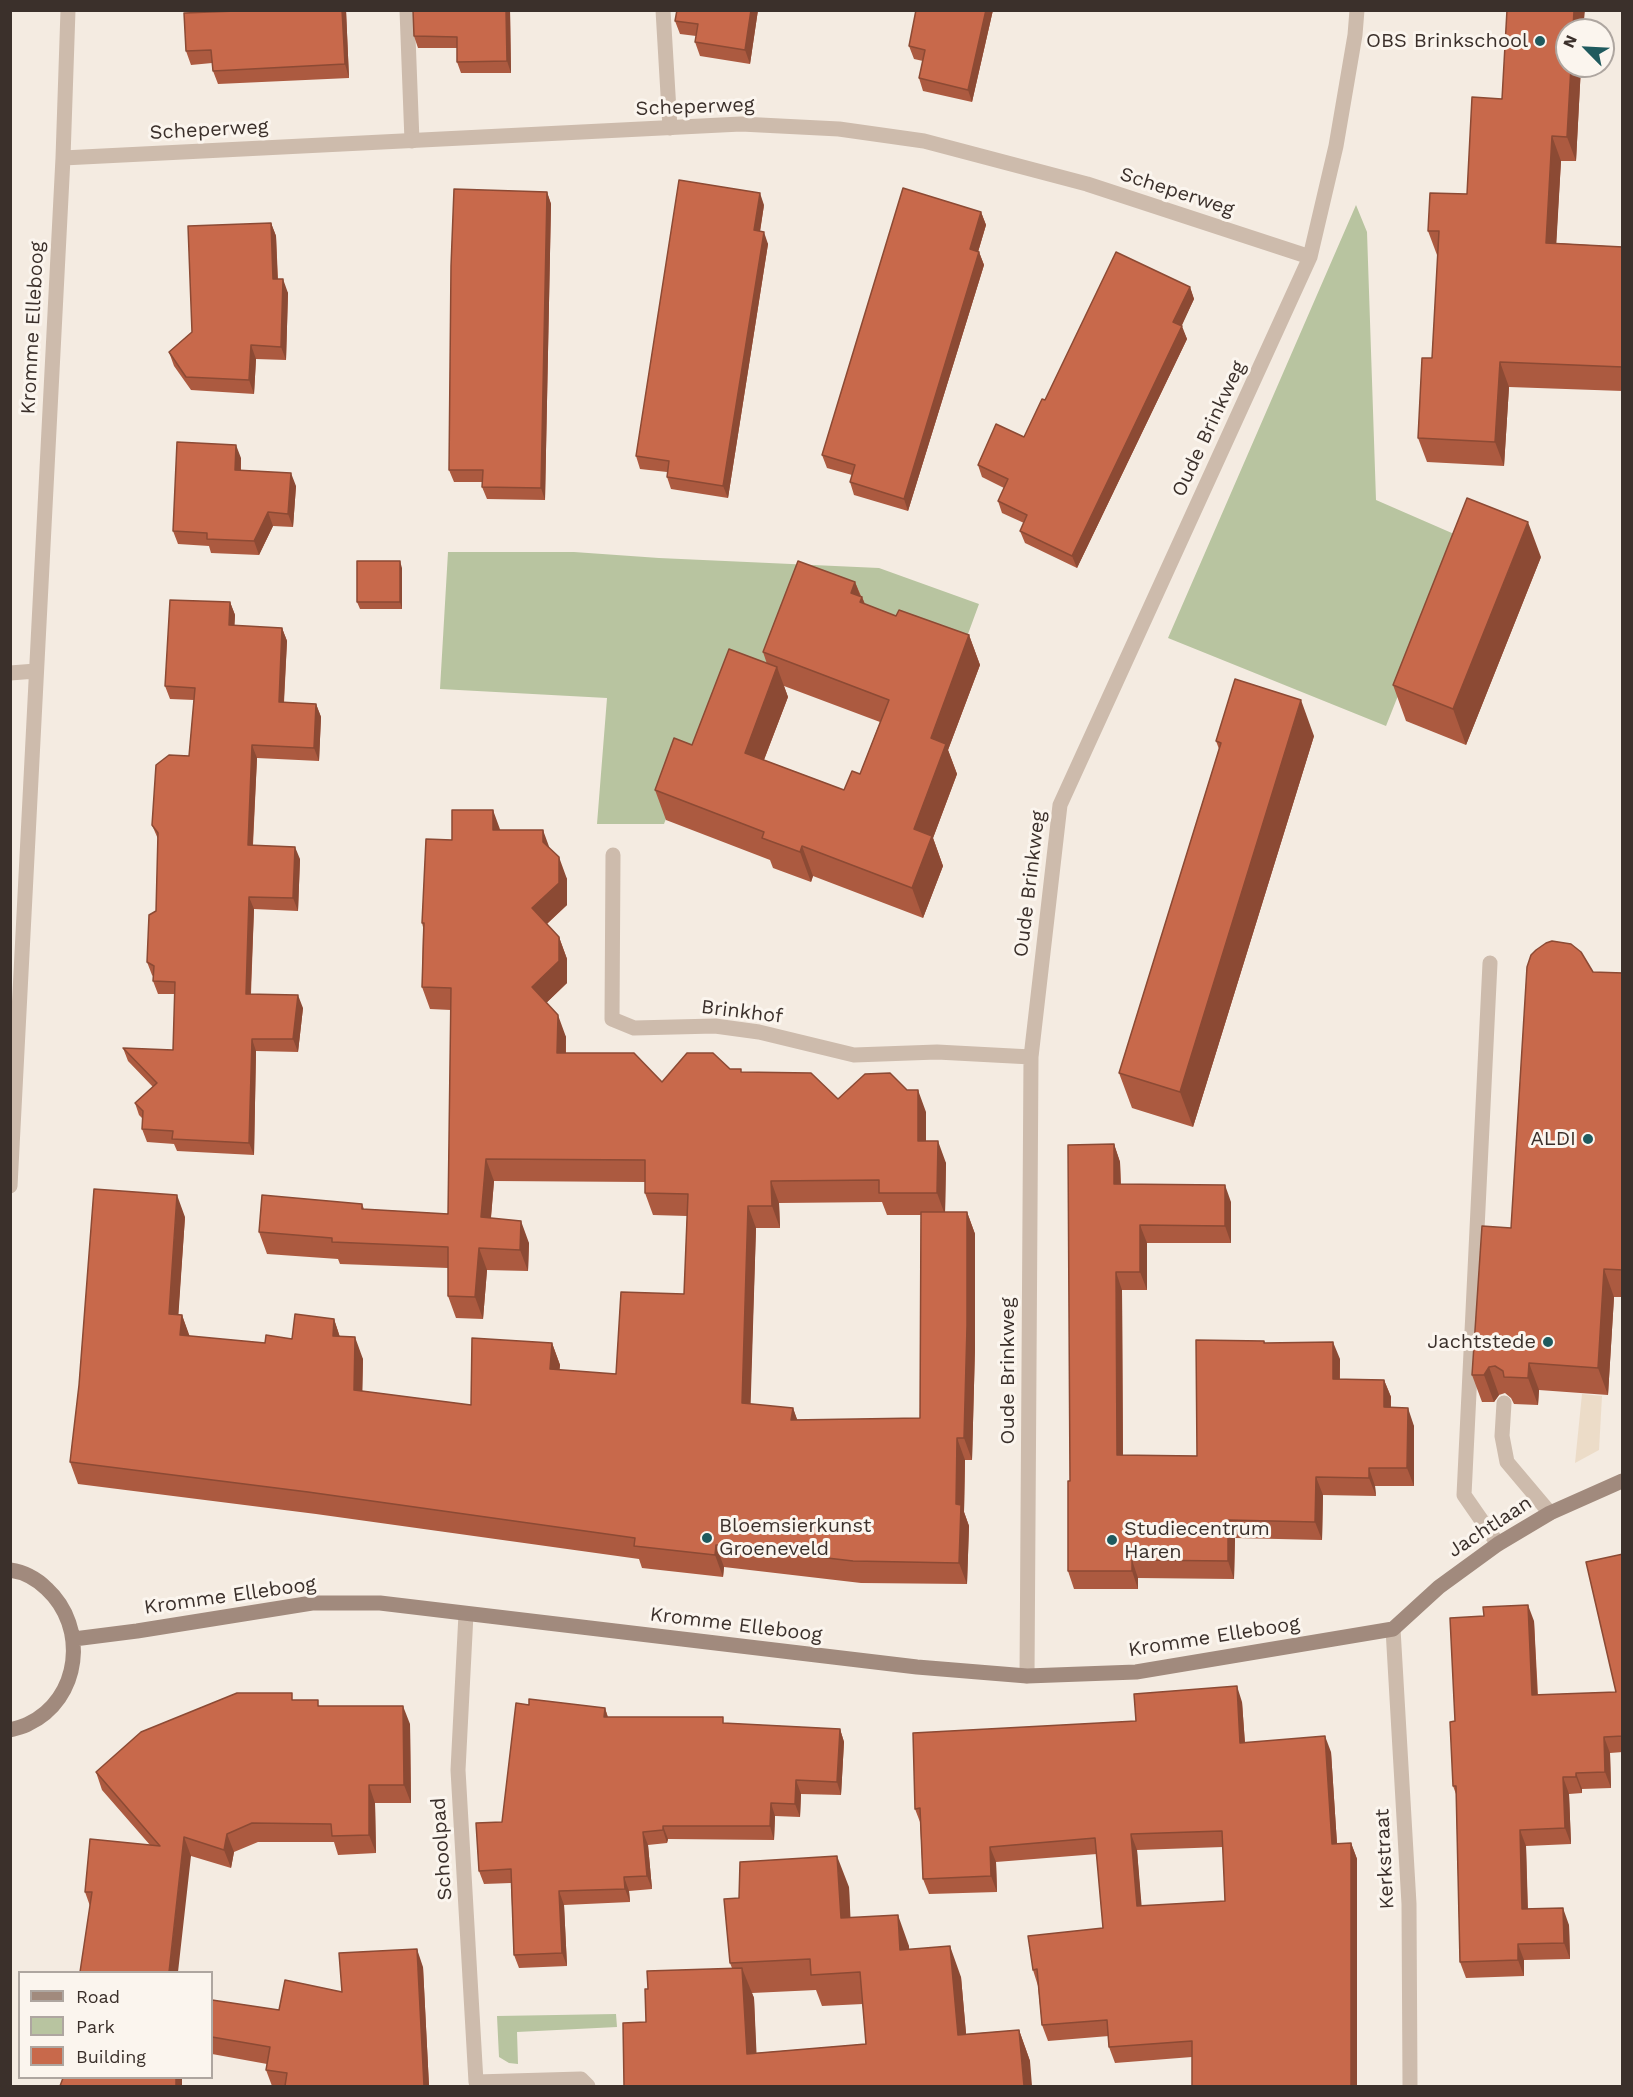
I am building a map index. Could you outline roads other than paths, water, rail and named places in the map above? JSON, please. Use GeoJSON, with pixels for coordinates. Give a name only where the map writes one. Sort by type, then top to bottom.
{"type":"FeatureCollection","features":[{"type":"Feature","properties":{"kind":"street","name":"Kromme Elleboog"},"geometry":{"type":"LineString","coordinates":[[10,1186],[63,158],[68,10]]}},
{"type":"Feature","properties":{"kind":"street"},"geometry":{"type":"LineString","coordinates":[[407,10],[412,141]]}},
{"type":"Feature","properties":{"kind":"street"},"geometry":{"type":"LineString","coordinates":[[663,10],[670,128]]}},
{"type":"Feature","properties":{"kind":"street","name":"Oude Brinkweg"},"geometry":{"type":"LineString","coordinates":[[1027,1676],[1031,1057],[1060,806],[1310,257],[1336,146],[1355,35],[1357,10]]}},
{"type":"Feature","properties":{"kind":"street","name":"Scheperweg"},"geometry":{"type":"LineString","coordinates":[[63,158],[741,124],[838,129],[924,141],[1087,184],[1310,257]]}},
{"type":"Feature","properties":{"kind":"street"},"geometry":{"type":"LineString","coordinates":[[10,673],[36,671]]}},
{"type":"Feature","properties":{"kind":"street","name":"Brinkhof"},"geometry":{"type":"LineString","coordinates":[[613,855],[612,1019],[634,1028],[715,1026],[759,1032],[854,1055],[937,1052],[1031,1057]]}},
{"type":"Feature","properties":{"kind":"street"},"geometry":{"type":"LineString","coordinates":[[1490,963],[1464,1495],[1498,1544]]}},
{"type":"Feature","properties":{"kind":"street"},"geometry":{"type":"LineString","coordinates":[[1504,1403],[1502,1436],[1507,1462],[1550,1513]]}},
{"type":"Feature","properties":{"kind":"street","name":"Jachtlaan"},"geometry":{"type":"LineString","coordinates":[[1393,1629],[1439,1587],[1498,1544],[1550,1513],[1623,1481]]}},
{"type":"Feature","properties":{"kind":"street"},"geometry":{"type":"LineString","coordinates":[[10,1570],[20,1571],[40,1582],[57,1598],[68,1617],[74,1639],[73,1665],[65,1689],[49,1710],[28,1724],[10,1730]]}},
{"type":"Feature","properties":{"kind":"street","name":"Kromme Elleboog"},"geometry":{"type":"LineString","coordinates":[[74,1639],[312,1603],[380,1603],[917,1667],[1027,1676],[1136,1672],[1393,1629]]}},
{"type":"Feature","properties":{"kind":"street","name":"Schoolpad"},"geometry":{"type":"LineString","coordinates":[[466,1614],[458,1770],[476,2084],[581,2079],[588,2086]]}},
{"type":"Feature","properties":{"kind":"street","name":"Kerkstraat"},"geometry":{"type":"LineString","coordinates":[[1393,1629],[1409,1904],[1410,2086]]}},
{"type":"Feature","properties":{"kind":"place","name":"OBS Brinkschool"},"geometry":{"type":"Point","coordinates":[1540,41]}},
{"type":"Feature","properties":{"kind":"place","name":"ALDI"},"geometry":{"type":"Point","coordinates":[1588,1139]}},
{"type":"Feature","properties":{"kind":"place","name":"Jachtstede"},"geometry":{"type":"Point","coordinates":[1548,1342]}},
{"type":"Feature","properties":{"kind":"place","name":"Bloemsierkunst Groeneveld"},"geometry":{"type":"Point","coordinates":[707,1538]}},
{"type":"Feature","properties":{"kind":"place","name":"Studiecentrum Haren"},"geometry":{"type":"Point","coordinates":[1112,1540]}}]}
